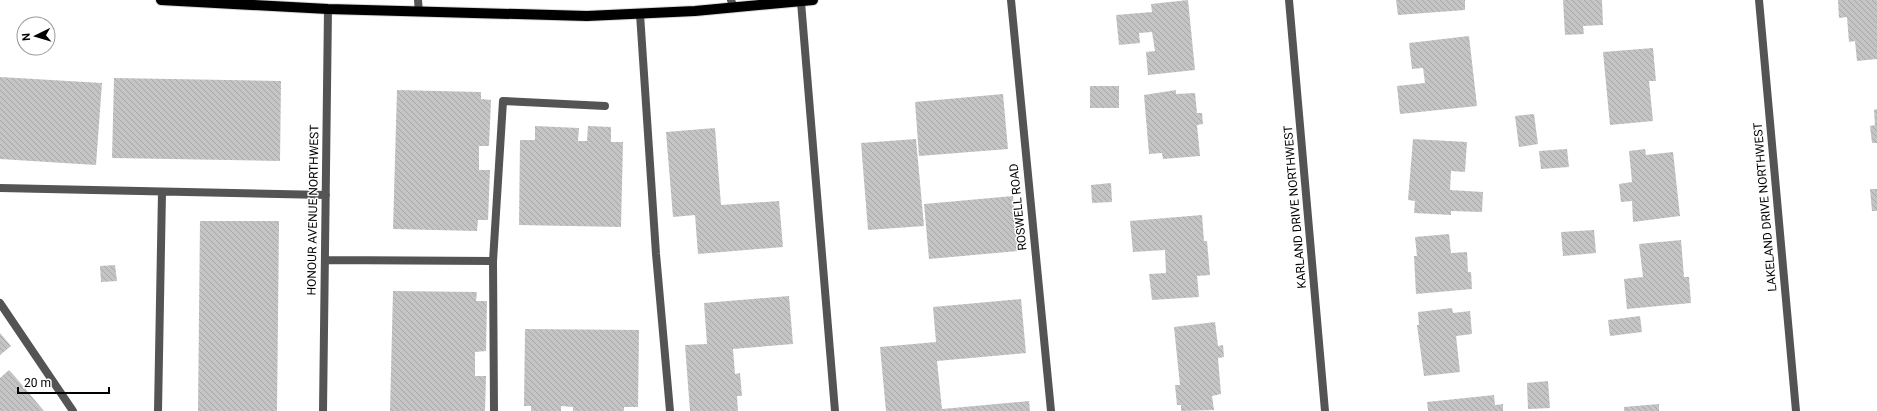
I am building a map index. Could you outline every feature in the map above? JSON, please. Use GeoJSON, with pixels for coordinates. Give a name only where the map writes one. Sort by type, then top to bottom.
{"type":"FeatureCollection","features":[{"type":"Feature","properties":{"kind":"main road"},"geometry":{"type":"LineString","coordinates":[[161,0],[264,3],[328,9],[587,16],[640,14],[732,4],[801,2],[813,0]]}},
{"type":"Feature","properties":{"kind":"street"},"geometry":{"type":"LineString","coordinates":[[418,0],[419,12]]}},
{"type":"Feature","properties":{"kind":"street","name":"ROSWELL ROAD"},"geometry":{"type":"LineString","coordinates":[[1011,0],[1051,411]]}},
{"type":"Feature","properties":{"kind":"street","name":"KARLAND DRIVE NORTHWEST"},"geometry":{"type":"LineString","coordinates":[[1289,0],[1324,411]]}},
{"type":"Feature","properties":{"kind":"street","name":"LAKELAND DRIVE NORTHWEST"},"geometry":{"type":"LineString","coordinates":[[1759,0],[1796,411]]}},
{"type":"Feature","properties":{"kind":"street"},"geometry":{"type":"LineString","coordinates":[[801,2],[835,411]]}},
{"type":"Feature","properties":{"kind":"street","name":"HONOUR AVENUE NORTHWEST"},"geometry":{"type":"LineString","coordinates":[[323,411],[328,9]]}},
{"type":"Feature","properties":{"kind":"street"},"geometry":{"type":"LineString","coordinates":[[640,14],[656,254],[670,411]]}},
{"type":"Feature","properties":{"kind":"street"},"geometry":{"type":"LineString","coordinates":[[494,411],[493,261],[503,102],[604,106]]}},
{"type":"Feature","properties":{"kind":"street"},"geometry":{"type":"LineString","coordinates":[[0,188],[326,195]]}},
{"type":"Feature","properties":{"kind":"street"},"geometry":{"type":"LineString","coordinates":[[158,411],[162,192]]}},
{"type":"Feature","properties":{"kind":"street"},"geometry":{"type":"LineString","coordinates":[[325,260],[493,261]]}},
{"type":"Feature","properties":{"kind":"street"},"geometry":{"type":"LineString","coordinates":[[0,303],[72,411]]}},
{"type":"Feature","properties":{"kind":"building"},"geometry":{"type":"Polygon","coordinates":[[[1188,0],[1195,70],[1148,75],[1146,52],[1155,51],[1152,32],[1139,33],[1140,43],[1119,45],[1116,15],[1152,12],[1151,4],[1188,0]]]}},
{"type":"Feature","properties":{"kind":"building"},"geometry":{"type":"Polygon","coordinates":[[[1396,0],[1465,0],[1465,10],[1398,15],[1396,0]]]}},
{"type":"Feature","properties":{"kind":"building"},"geometry":{"type":"Polygon","coordinates":[[[1563,0],[1602,0],[1603,25],[1583,26],[1584,34],[1565,35],[1563,0]]]}},
{"type":"Feature","properties":{"kind":"building"},"geometry":{"type":"Polygon","coordinates":[[[1838,0],[1877,0],[1877,59],[1857,61],[1855,41],[1849,42],[1847,17],[1839,18],[1838,0]]]}},
{"type":"Feature","properties":{"kind":"building"},"geometry":{"type":"Polygon","coordinates":[[[1469,36],[1477,106],[1400,114],[1397,86],[1425,83],[1423,68],[1412,69],[1409,43],[1469,36]]]}},
{"type":"Feature","properties":{"kind":"building"},"geometry":{"type":"Polygon","coordinates":[[[1653,48],[1656,81],[1649,81],[1653,121],[1610,125],[1603,52],[1653,48]]]}},
{"type":"Feature","properties":{"kind":"building"},"geometry":{"type":"Polygon","coordinates":[[[0,77],[102,83],[96,165],[0,159],[0,77]]]}},
{"type":"Feature","properties":{"kind":"building"},"geometry":{"type":"Polygon","coordinates":[[[114,78],[281,81],[280,161],[112,158],[114,78]]]}},
{"type":"Feature","properties":{"kind":"building"},"geometry":{"type":"Polygon","coordinates":[[[1090,86],[1119,86],[1119,108],[1090,108],[1090,86]]]}},
{"type":"Feature","properties":{"kind":"building"},"geometry":{"type":"Polygon","coordinates":[[[397,90],[481,92],[481,99],[491,100],[489,146],[479,146],[479,170],[490,170],[488,220],[478,220],[477,231],[393,229],[397,90]]]}},
{"type":"Feature","properties":{"kind":"building"},"geometry":{"type":"Polygon","coordinates":[[[1176,90],[1176,94],[1195,93],[1197,113],[1202,113],[1203,124],[1197,125],[1200,156],[1163,159],[1162,153],[1149,154],[1144,95],[1176,90]]]}},
{"type":"Feature","properties":{"kind":"building"},"geometry":{"type":"Polygon","coordinates":[[[1003,94],[1008,149],[919,156],[915,102],[1003,94]]]}},
{"type":"Feature","properties":{"kind":"building"},"geometry":{"type":"Polygon","coordinates":[[[1877,109],[1877,143],[1872,143],[1870,126],[1875,125],[1874,110],[1877,109]]]}},
{"type":"Feature","properties":{"kind":"building"},"geometry":{"type":"Polygon","coordinates":[[[1534,114],[1538,144],[1519,147],[1515,116],[1534,114]]]}},
{"type":"Feature","properties":{"kind":"building"},"geometry":{"type":"Polygon","coordinates":[[[535,126],[579,128],[578,141],[587,141],[588,126],[611,127],[611,142],[623,142],[621,227],[519,225],[520,140],[535,140],[535,126]]]}},
{"type":"Feature","properties":{"kind":"building"},"geometry":{"type":"Polygon","coordinates":[[[715,128],[721,205],[779,201],[783,247],[698,254],[695,215],[673,217],[666,132],[715,128]]]}},
{"type":"Feature","properties":{"kind":"building"},"geometry":{"type":"Polygon","coordinates":[[[916,139],[924,226],[868,230],[861,143],[916,139]]]}},
{"type":"Feature","properties":{"kind":"building"},"geometry":{"type":"Polygon","coordinates":[[[1413,139],[1467,142],[1465,172],[1451,171],[1450,190],[1483,192],[1482,212],[1451,211],[1451,215],[1414,213],[1415,201],[1408,200],[1413,139]]]}},
{"type":"Feature","properties":{"kind":"building"},"geometry":{"type":"Polygon","coordinates":[[[1567,149],[1569,167],[1541,169],[1539,151],[1567,149]]]}},
{"type":"Feature","properties":{"kind":"building"},"geometry":{"type":"Polygon","coordinates":[[[1645,149],[1646,155],[1673,152],[1680,216],[1633,222],[1632,201],[1621,202],[1619,184],[1632,182],[1629,151],[1645,149]]]}},
{"type":"Feature","properties":{"kind":"building"},"geometry":{"type":"Polygon","coordinates":[[[1111,183],[1112,202],[1092,203],[1091,185],[1111,183]]]}},
{"type":"Feature","properties":{"kind":"building"},"geometry":{"type":"Polygon","coordinates":[[[1870,189],[1877,189],[1877,211],[1872,211],[1870,189]]]}},
{"type":"Feature","properties":{"kind":"building"},"geometry":{"type":"Polygon","coordinates":[[[1013,196],[1018,251],[929,259],[924,204],[1013,196]]]}},
{"type":"Feature","properties":{"kind":"building"},"geometry":{"type":"Polygon","coordinates":[[[1202,215],[1204,241],[1207,241],[1210,275],[1197,276],[1199,297],[1152,300],[1149,274],[1166,273],[1165,250],[1133,252],[1130,221],[1202,215]]]}},
{"type":"Feature","properties":{"kind":"building"},"geometry":{"type":"Polygon","coordinates":[[[200,221],[279,221],[277,411],[198,411],[200,221]]]}},
{"type":"Feature","properties":{"kind":"building"},"geometry":{"type":"Polygon","coordinates":[[[1594,230],[1596,253],[1563,256],[1561,232],[1594,230]]]}},
{"type":"Feature","properties":{"kind":"building"},"geometry":{"type":"Polygon","coordinates":[[[1449,234],[1451,253],[1467,252],[1468,272],[1471,272],[1472,289],[1416,294],[1414,256],[1417,256],[1415,237],[1449,234]]]}},
{"type":"Feature","properties":{"kind":"building"},"geometry":{"type":"Polygon","coordinates":[[[1681,240],[1684,277],[1689,277],[1691,303],[1627,309],[1624,279],[1643,277],[1639,244],[1681,240]]]}},
{"type":"Feature","properties":{"kind":"building"},"geometry":{"type":"Polygon","coordinates":[[[115,265],[117,281],[101,282],[100,266],[115,265]]]}},
{"type":"Feature","properties":{"kind":"building"},"geometry":{"type":"Polygon","coordinates":[[[393,291],[477,292],[476,301],[487,301],[486,351],[475,352],[475,376],[486,376],[485,411],[390,411],[393,291]]]}},
{"type":"Feature","properties":{"kind":"building"},"geometry":{"type":"Polygon","coordinates":[[[789,296],[793,344],[733,349],[735,374],[740,373],[742,396],[737,396],[738,411],[690,411],[685,345],[707,344],[704,303],[789,296]]]}},
{"type":"Feature","properties":{"kind":"building"},"geometry":{"type":"Polygon","coordinates":[[[1021,299],[1026,353],[937,361],[942,409],[1029,401],[1030,411],[886,411],[880,347],[936,342],[933,307],[1021,299]]]}},
{"type":"Feature","properties":{"kind":"building"},"geometry":{"type":"Polygon","coordinates":[[[1452,308],[1453,313],[1470,311],[1472,334],[1456,336],[1460,372],[1424,376],[1417,325],[1419,325],[1418,312],[1452,308]]]}},
{"type":"Feature","properties":{"kind":"building"},"geometry":{"type":"Polygon","coordinates":[[[1640,316],[1642,332],[1610,336],[1608,320],[1640,316]]]}},
{"type":"Feature","properties":{"kind":"building"},"geometry":{"type":"Polygon","coordinates":[[[1215,322],[1218,346],[1223,345],[1224,357],[1218,358],[1221,394],[1212,396],[1214,410],[1181,411],[1181,405],[1177,405],[1175,385],[1180,385],[1174,327],[1215,322]]]}},
{"type":"Feature","properties":{"kind":"building"},"geometry":{"type":"Polygon","coordinates":[[[525,329],[639,330],[638,407],[624,407],[624,411],[573,411],[573,407],[561,406],[561,411],[531,411],[531,406],[524,406],[525,329]]]}},
{"type":"Feature","properties":{"kind":"building"},"geometry":{"type":"Polygon","coordinates":[[[0,333],[11,346],[0,355],[0,333]]]}},
{"type":"Feature","properties":{"kind":"building"},"geometry":{"type":"Polygon","coordinates":[[[9,370],[44,411],[0,411],[0,378],[9,370]]]}},
{"type":"Feature","properties":{"kind":"building"},"geometry":{"type":"Polygon","coordinates":[[[1548,381],[1550,408],[1528,409],[1527,383],[1548,381]]]}},
{"type":"Feature","properties":{"kind":"building"},"geometry":{"type":"Polygon","coordinates":[[[1494,395],[1495,405],[1503,404],[1503,411],[1428,411],[1427,402],[1494,395]]]}},
{"type":"Feature","properties":{"kind":"building"},"geometry":{"type":"Polygon","coordinates":[[[1659,404],[1659,411],[1624,411],[1624,407],[1659,404]]]}}]}
